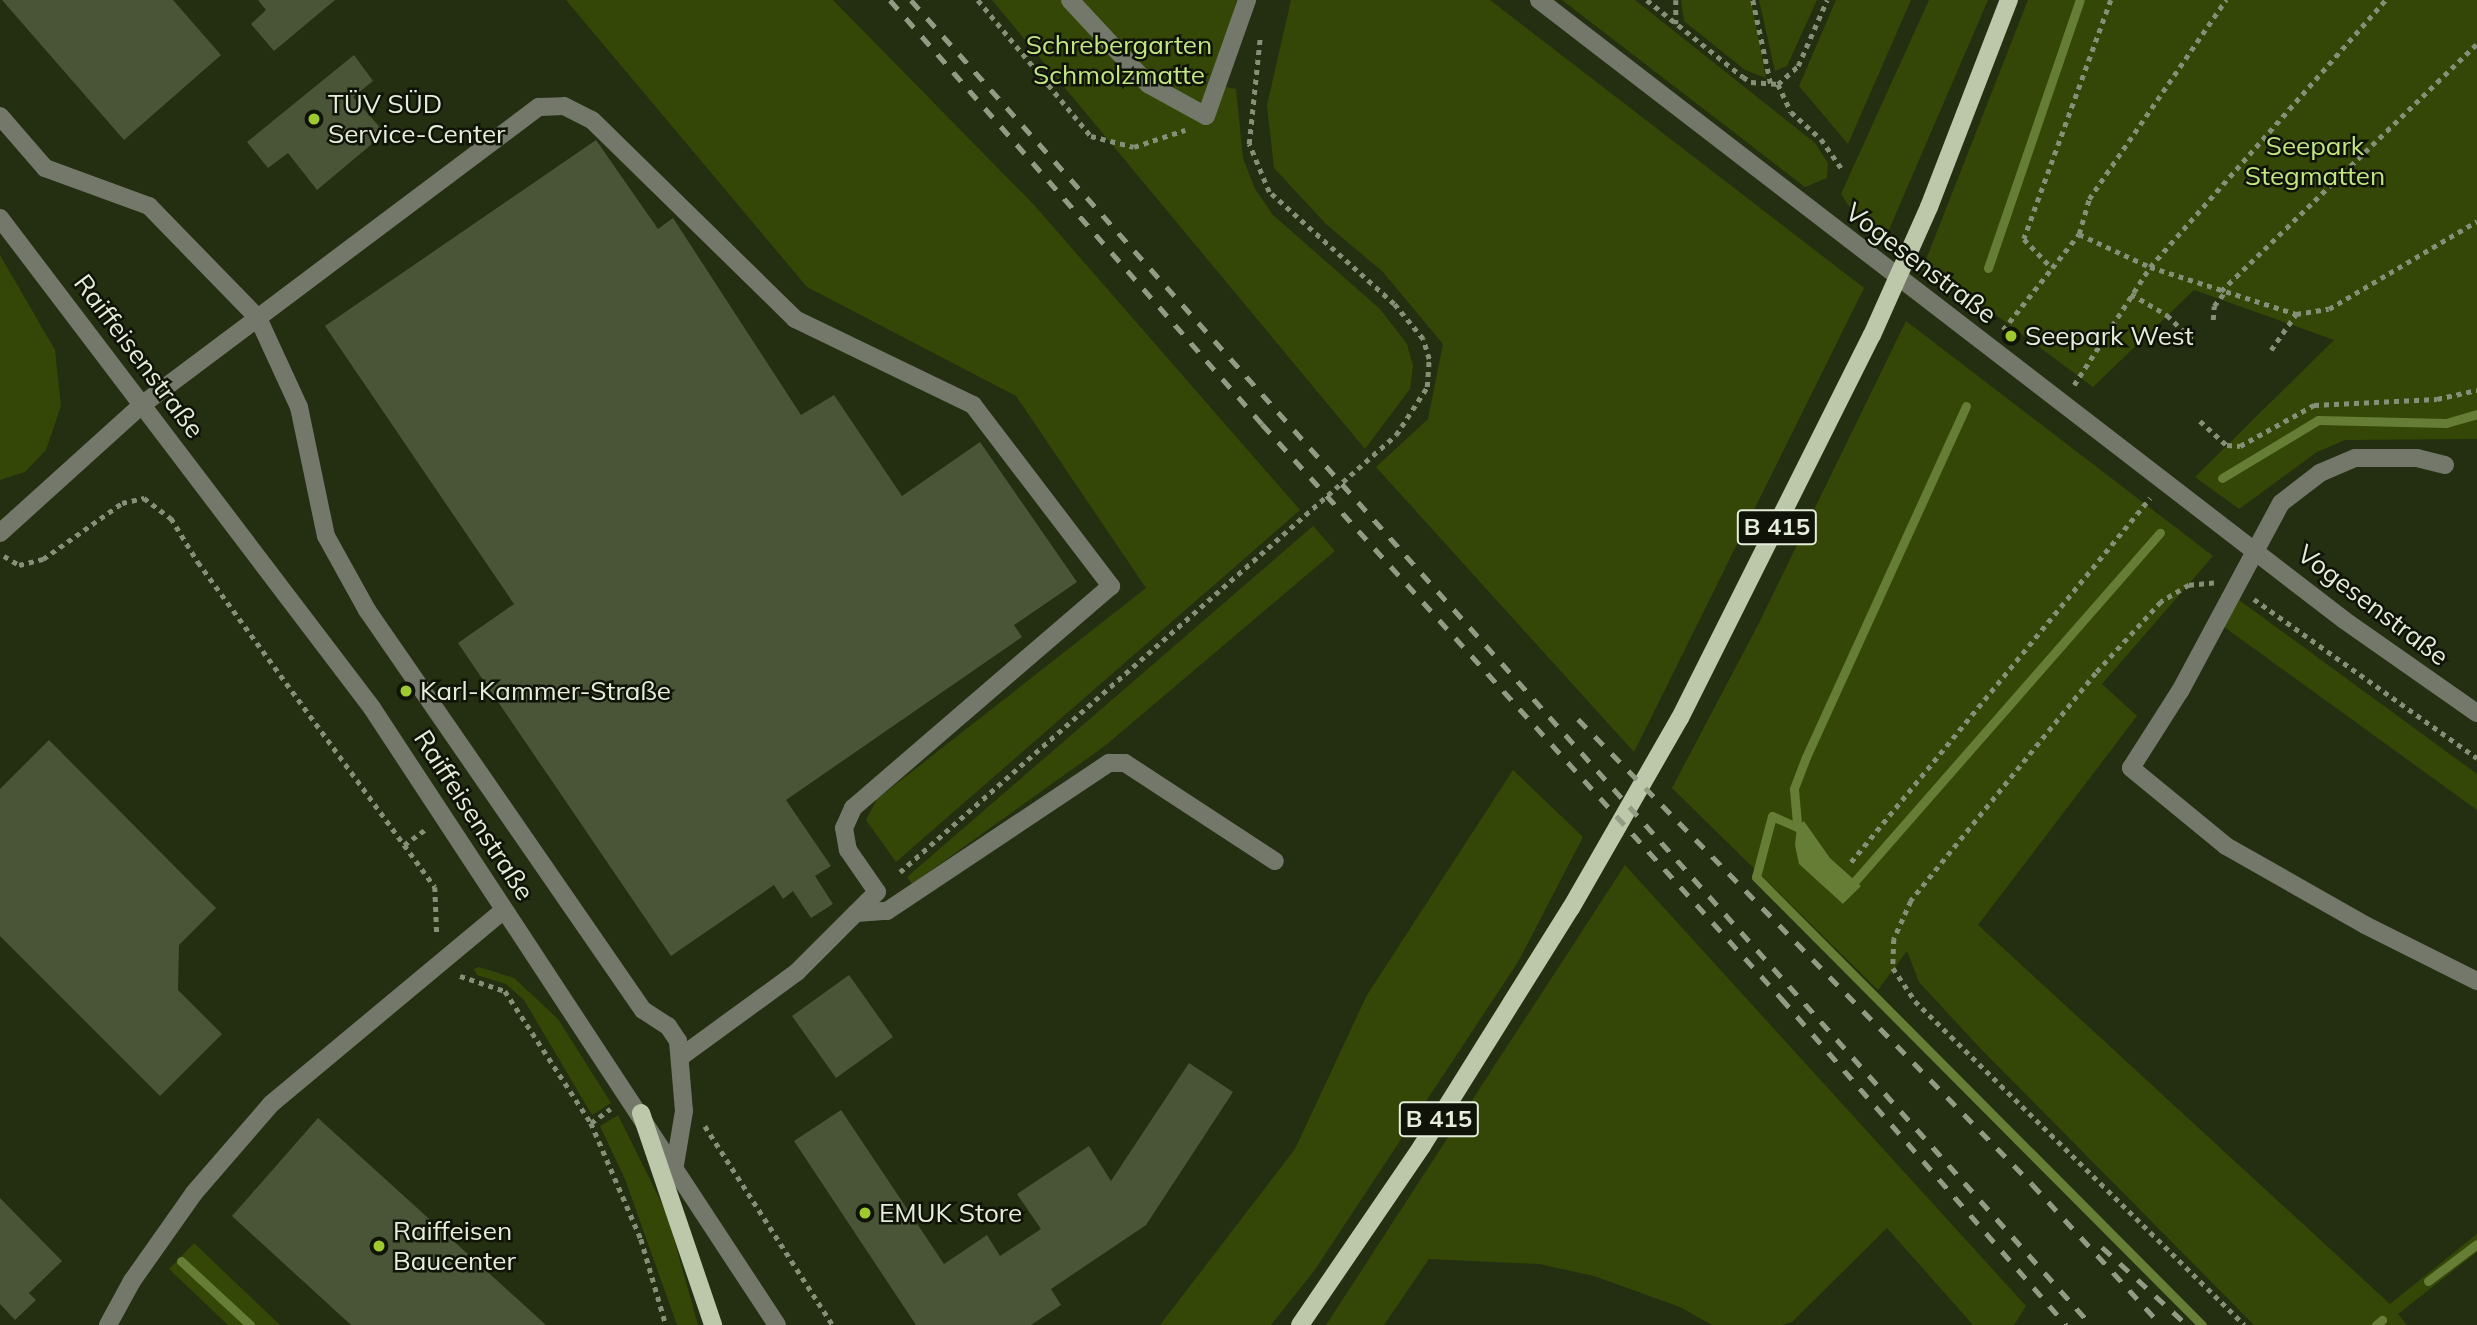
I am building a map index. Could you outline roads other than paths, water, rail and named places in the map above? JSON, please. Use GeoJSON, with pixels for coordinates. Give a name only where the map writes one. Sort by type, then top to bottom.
{"type":"FeatureCollection","features":[{"type":"Feature","properties":{"kind":"main road","name":"B 415"},"geometry":{"type":"LineString","coordinates":[[1300,1325],[1422,1146],[1571,908],[1680,718],[1872,335],[1929,207],[2009,0]]}},
{"type":"Feature","properties":{"kind":"main road"},"geometry":{"type":"LineString","coordinates":[[641,1112],[713,1325]]}},
{"type":"Feature","properties":{"kind":"street"},"geometry":{"type":"LineString","coordinates":[[1070,0],[1149,84],[1206,116],[1247,0]]}},
{"type":"Feature","properties":{"kind":"street","name":"Vogesenstraße"},"geometry":{"type":"LineString","coordinates":[[1539,0],[2257,550],[2344,620],[2477,713]]}},
{"type":"Feature","properties":{"kind":"street"},"geometry":{"type":"LineString","coordinates":[[0,533],[143,404],[539,107],[564,106],[592,120],[796,319],[973,405],[1111,586],[853,808],[844,828],[848,850],[877,892],[797,972],[682,1056],[684,1111],[676,1165]]}},
{"type":"Feature","properties":{"kind":"street","name":"Raiffeisenstraße"},"geometry":{"type":"LineString","coordinates":[[0,116],[45,169],[149,206],[258,318],[299,407],[326,536],[367,610],[643,1010],[668,1026],[682,1056]]}},
{"type":"Feature","properties":{"kind":"street","name":"Raiffeisenstraße"},"geometry":{"type":"LineString","coordinates":[[0,218],[372,708],[676,1165],[778,1325]]}},
{"type":"Feature","properties":{"kind":"street"},"geometry":{"type":"LineString","coordinates":[[2445,465],[2417,458],[2355,458],[2320,473],[2281,503],[2237,587],[2131,768],[2225,846],[2365,925],[2477,981]]}},
{"type":"Feature","properties":{"kind":"street"},"geometry":{"type":"LineString","coordinates":[[856,913],[887,911],[1109,763],[1125,763],[1275,861]]}},
{"type":"Feature","properties":{"kind":"street"},"geometry":{"type":"LineString","coordinates":[[108,1325],[132,1281],[194,1193],[271,1104],[504,910]]}},
{"type":"Feature","properties":{"kind":"waterway"},"geometry":{"type":"LineString","coordinates":[[1988,268],[2080,0]]}},
{"type":"Feature","properties":{"kind":"waterway"},"geometry":{"type":"LineString","coordinates":[[1966,406],[1806,757],[1794,789],[1797,827],[1772,816],[1756,877],[2202,1325]]}},
{"type":"Feature","properties":{"kind":"waterway"},"geometry":{"type":"LineString","coordinates":[[2222,478],[2318,420],[2446,423],[2477,414]]}},
{"type":"Feature","properties":{"kind":"waterway"},"geometry":{"type":"LineString","coordinates":[[1855,881],[2160,533]]}},
{"type":"Feature","properties":{"kind":"waterway"},"geometry":{"type":"LineString","coordinates":[[2428,1281],[2477,1244]]}},
{"type":"Feature","properties":{"kind":"waterway"},"geometry":{"type":"LineString","coordinates":[[181,1261],[250,1325]]}},
{"type":"Feature","properties":{"kind":"waterway"},"geometry":{"type":"LineString","coordinates":[[2376,1325],[2382,1320]]}},
{"type":"Feature","properties":{"kind":"railway"},"geometry":{"type":"LineString","coordinates":[[890,0],[1262,424],[1781,998],[2066,1325]]}},
{"type":"Feature","properties":{"kind":"railway"},"geometry":{"type":"LineString","coordinates":[[911,0],[2091,1325]]}},
{"type":"Feature","properties":{"kind":"railway"},"geometry":{"type":"LineString","coordinates":[[1578,719],[2032,1184],[2161,1325]]}},
{"type":"Feature","properties":{"kind":"railway"},"geometry":{"type":"LineString","coordinates":[[2102,1247],[2187,1325]]}},
{"type":"Feature","properties":{"kind":"place","name":"TÜV SÜD Service-Center"},"geometry":{"type":"Point","coordinates":[314,119]}},
{"type":"Feature","properties":{"kind":"place","name":"Seepark West"},"geometry":{"type":"Point","coordinates":[2011,336]}},
{"type":"Feature","properties":{"kind":"place","name":"Karl-Kammer-Straße"},"geometry":{"type":"Point","coordinates":[406,691]}},
{"type":"Feature","properties":{"kind":"place","name":"EMUK Store"},"geometry":{"type":"Point","coordinates":[865,1213]}},
{"type":"Feature","properties":{"kind":"place","name":"Raiffeisen Baucenter"},"geometry":{"type":"Point","coordinates":[379,1246]}},
{"type":"Feature","properties":{"kind":"park label","name":"Schrebergarten Schmolzmatte"},"geometry":{"type":"Point","coordinates":[1119,60]}},
{"type":"Feature","properties":{"kind":"park label","name":"Seepark Stegmatten"},"geometry":{"type":"Point","coordinates":[2315,161]}}]}
